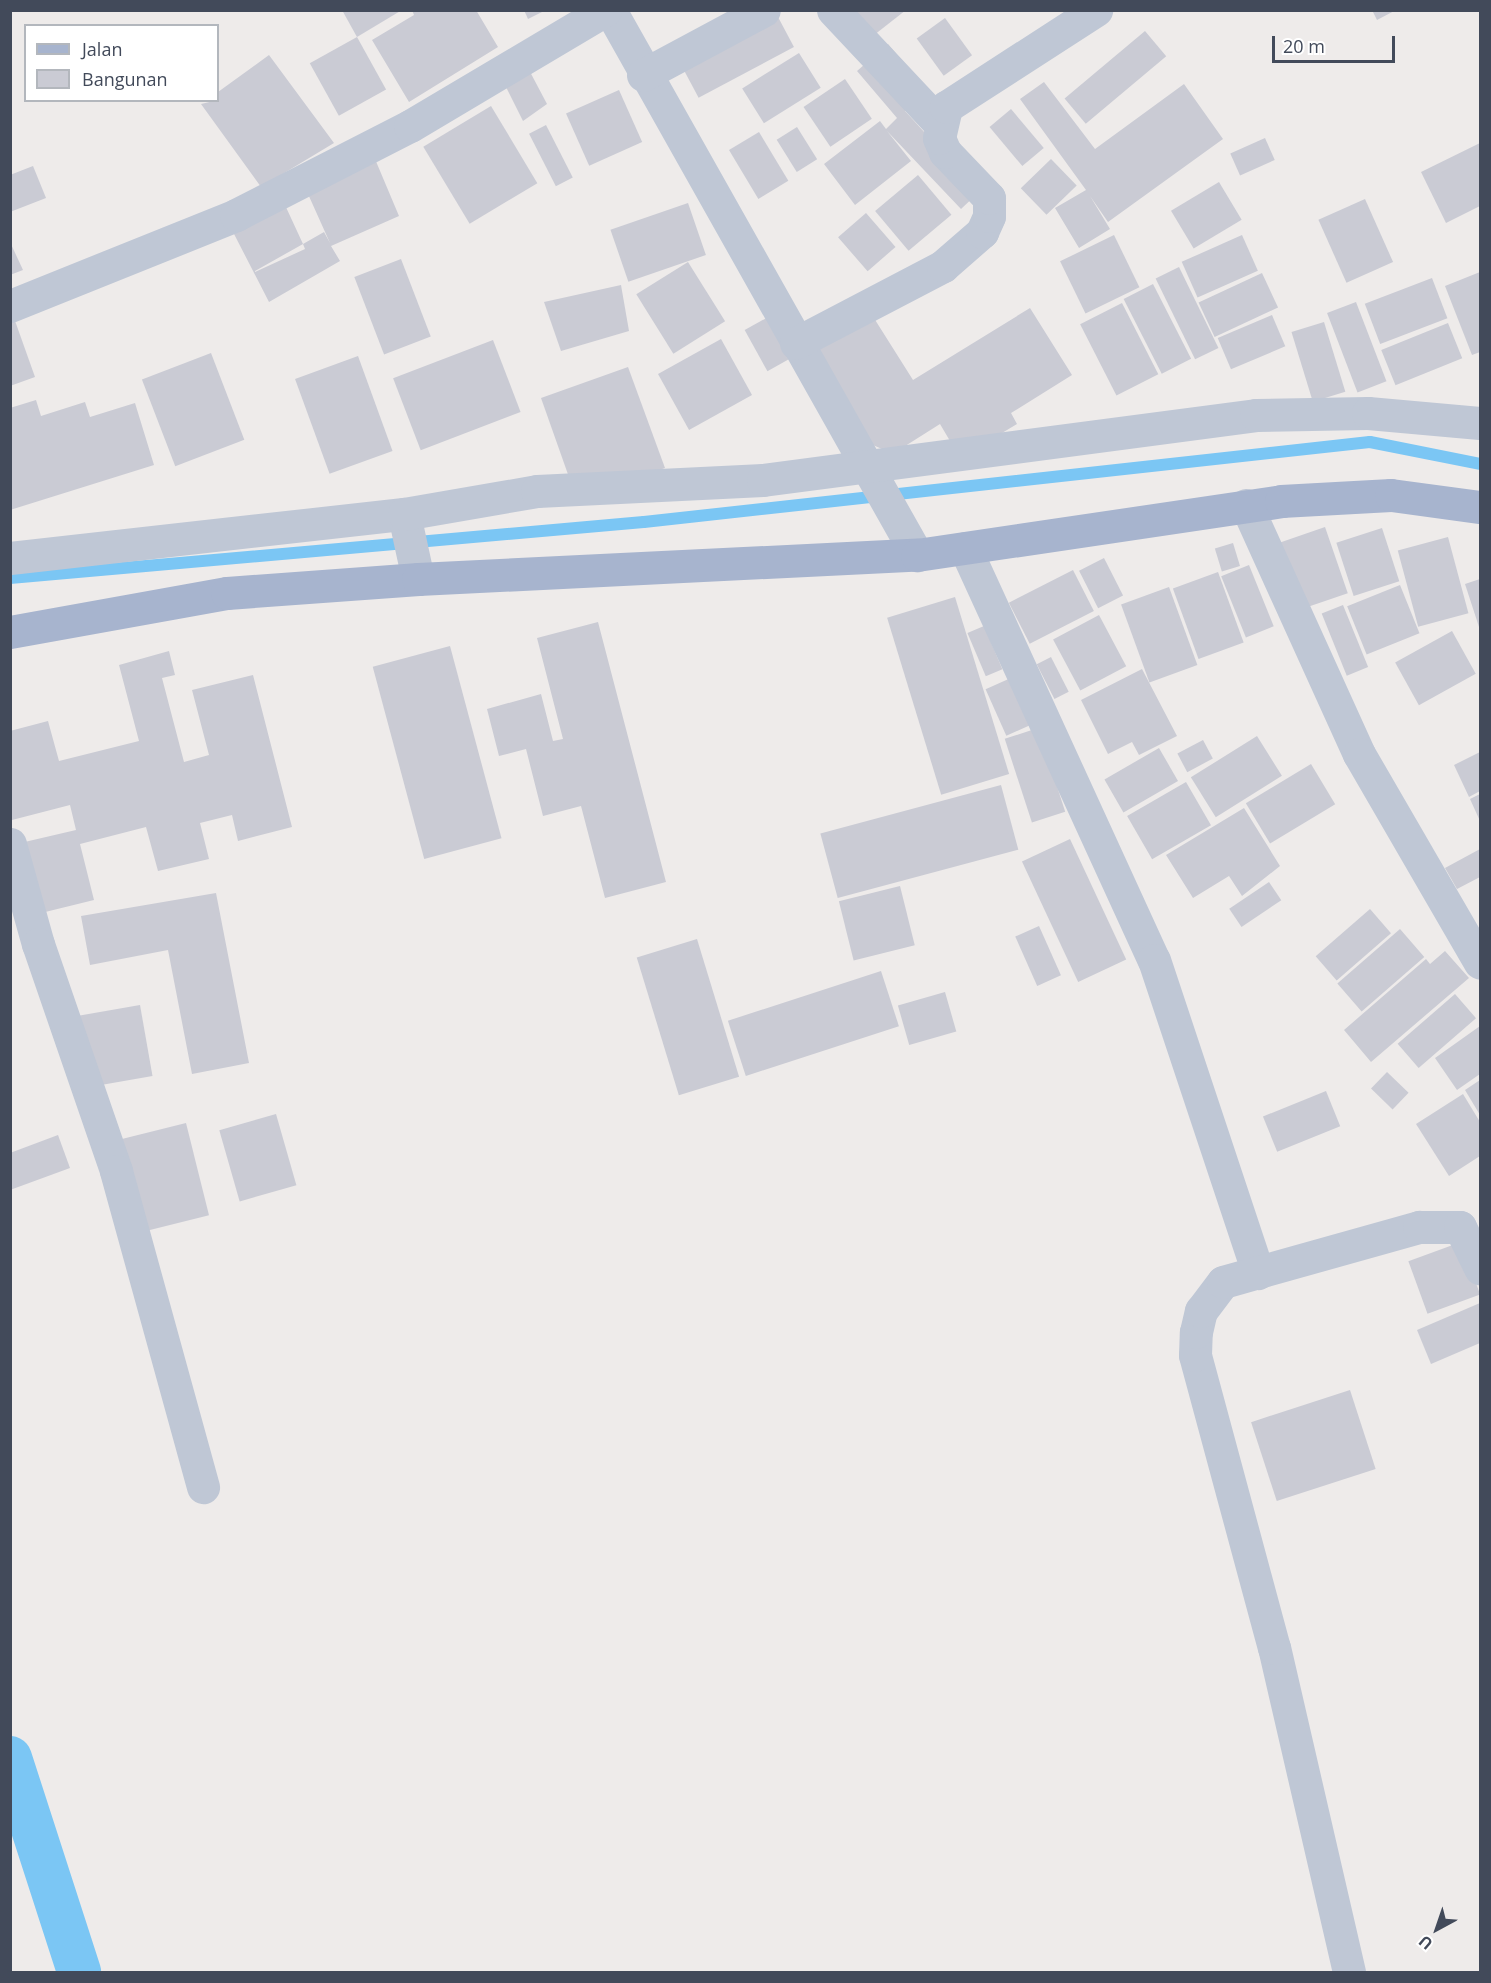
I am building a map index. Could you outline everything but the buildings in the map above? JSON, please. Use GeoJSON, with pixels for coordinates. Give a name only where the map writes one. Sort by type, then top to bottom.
{"type":"FeatureCollection","features":[{"type":"Feature","properties":{"kind":"main road"},"geometry":{"type":"LineString","coordinates":[[10,632],[227,593],[418,573],[917,555],[1246,505],[1391,495],[1480,507]]}},
{"type":"Feature","properties":{"kind":"street"},"geometry":{"type":"LineString","coordinates":[[10,306],[236,215],[410,126],[605,10]]}},
{"type":"Feature","properties":{"kind":"street"},"geometry":{"type":"LineString","coordinates":[[610,10],[642,75],[917,555]]}},
{"type":"Feature","properties":{"kind":"street"},"geometry":{"type":"LineString","coordinates":[[642,75],[765,10]]}},
{"type":"Feature","properties":{"kind":"street"},"geometry":{"type":"LineString","coordinates":[[833,10],[940,124]]}},
{"type":"Feature","properties":{"kind":"street"},"geometry":{"type":"LineString","coordinates":[[796,343],[943,266],[982,232],[989,216],[989,198],[945,152],[940,124],[946,107],[1096,10]]}},
{"type":"Feature","properties":{"kind":"street"},"geometry":{"type":"LineString","coordinates":[[10,558],[405,523],[537,491],[763,480],[1256,414],[1368,413],[1480,423]]}},
{"type":"Feature","properties":{"kind":"street"},"geometry":{"type":"LineString","coordinates":[[1246,505],[1354,743],[1480,963]]}},
{"type":"Feature","properties":{"kind":"street"},"geometry":{"type":"LineString","coordinates":[[405,523],[418,573]]}},
{"type":"Feature","properties":{"kind":"street"},"geometry":{"type":"LineString","coordinates":[[965,548],[1154,960],[1258,1273]]}},
{"type":"Feature","properties":{"kind":"street"},"geometry":{"type":"LineString","coordinates":[[10,844],[38,944],[116,1171],[203,1487]]}},
{"type":"Feature","properties":{"kind":"street"},"geometry":{"type":"LineString","coordinates":[[1349,1972],[1274,1648],[1195,1355],[1201,1311],[1223,1282],[1419,1227],[1460,1227],[1480,1268]]}},
{"type":"Feature","properties":{"kind":"waterway"},"geometry":{"type":"LineString","coordinates":[[10,578],[644,522],[1370,442],[1480,464]]}},
{"type":"Feature","properties":{"kind":"waterway"},"geometry":{"type":"LineString","coordinates":[[10,1758],[79,1972]]}}]}
